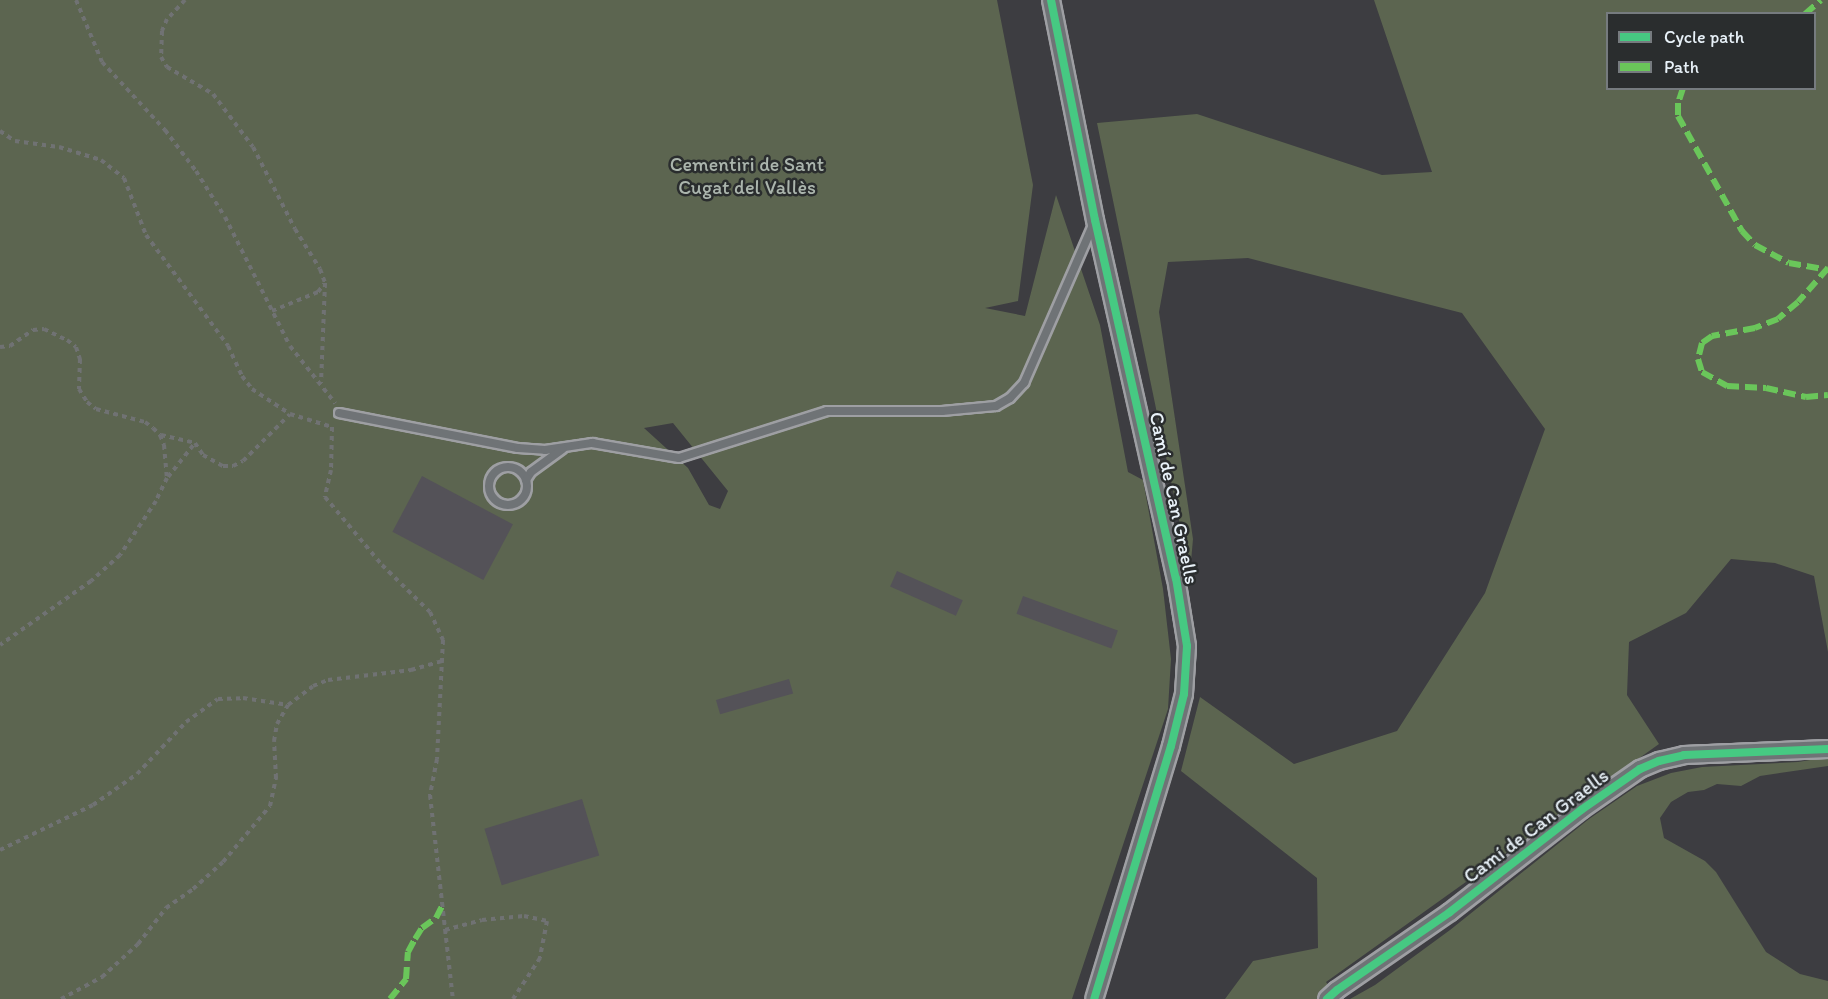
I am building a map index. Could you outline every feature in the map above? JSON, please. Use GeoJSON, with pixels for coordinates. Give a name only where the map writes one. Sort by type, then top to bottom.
{"type":"FeatureCollection","features":[{"type":"Feature","properties":{"kind":"street","name":"Camí de Can Graells"},"geometry":{"type":"LineString","coordinates":[[1051,0],[1095,220],[1176,578],[1187,646],[1184,694],[1171,746],[1094,999]]}},
{"type":"Feature","properties":{"kind":"street","name":"Camí de Can Graells"},"geometry":{"type":"LineString","coordinates":[[1327,999],[1449,912],[1581,810],[1640,769],[1659,761],[1684,755],[1828,749]]}},
{"type":"Feature","properties":{"kind":"lane"},"geometry":{"type":"LineString","coordinates":[[339,412],[518,448],[545,450],[592,443],[679,458],[827,411],[942,411],[996,406],[1010,398],[1024,383],[1095,220]]}},
{"type":"Feature","properties":{"kind":"lane"},"geometry":{"type":"LineString","coordinates":[[526,480],[516,470],[503,468],[492,476],[490,492],[498,502],[510,505],[522,499],[526,480],[531,472],[568,445]]}},
{"type":"Feature","properties":{"kind":"path"},"geometry":{"type":"LineString","coordinates":[[76,0],[102,62],[165,130],[196,171],[225,217],[290,346],[334,401],[339,412]]}},
{"type":"Feature","properties":{"kind":"path"},"geometry":{"type":"LineString","coordinates":[[186,0],[167,19],[162,31],[161,57],[168,67],[213,94],[253,147],[320,269],[325,283],[321,384]]}},
{"type":"Feature","properties":{"kind":"path"},"geometry":{"type":"LineString","coordinates":[[0,131],[15,141],[59,147],[101,160],[124,178],[146,235],[228,346],[242,376],[264,399],[290,414],[332,427],[331,470],[326,497],[382,565],[430,612],[443,640],[437,759],[430,795],[453,999]]}},
{"type":"Feature","properties":{"kind":"path"},"geometry":{"type":"LineString","coordinates":[[272,311],[318,292],[325,283]]}},
{"type":"Feature","properties":{"kind":"path"},"geometry":{"type":"LineString","coordinates":[[0,347],[10,346],[33,330],[55,332],[76,347],[80,359],[79,389],[87,402],[96,409],[145,422],[160,435],[164,445],[167,478]]}},
{"type":"Feature","properties":{"kind":"path"},"geometry":{"type":"LineString","coordinates":[[160,435],[195,443],[203,454],[223,466],[233,466],[243,461],[290,414]]}},
{"type":"Feature","properties":{"kind":"path"},"geometry":{"type":"LineString","coordinates":[[0,645],[91,581],[120,555],[156,501],[167,478],[195,443]]}},
{"type":"Feature","properties":{"kind":"path"},"geometry":{"type":"LineString","coordinates":[[61,999],[102,977],[138,944],[166,908],[193,889],[223,862],[270,806],[276,778],[274,741],[277,724],[288,705],[313,686],[328,680],[411,670],[442,661]]}},
{"type":"Feature","properties":{"kind":"path"},"geometry":{"type":"LineString","coordinates":[[0,850],[93,805],[137,774],[186,722],[218,699],[243,698],[288,705]]}},
{"type":"Feature","properties":{"kind":"path"},"geometry":{"type":"LineString","coordinates":[[445,930],[482,920],[524,916],[547,921],[540,958],[513,999]]}},
{"type":"Feature","properties":{"kind":"green space","name":"Cementiri de Sant Cugat del Vallès"},"geometry":{"type":"Polygon","coordinates":[[[0,0],[997,0],[1033,185],[1018,301],[985,308],[1025,316],[1056,195],[1100,325],[1128,472],[1143,480],[1163,589],[1171,659],[1168,709],[1072,999],[0,999],[0,0]],[[673,423],[644,428],[688,468],[709,505],[720,509],[728,491],[673,423]]]}},
{"type":"Feature","properties":{"kind":"green space"},"geometry":{"type":"Polygon","coordinates":[[[1374,0],[1828,0],[1828,652],[1814,576],[1775,563],[1731,559],[1686,613],[1629,642],[1627,695],[1659,744],[1326,982],[1338,999],[1225,999],[1253,961],[1318,948],[1317,878],[1181,771],[1200,697],[1294,764],[1397,731],[1485,593],[1545,429],[1462,313],[1248,258],[1168,262],[1159,312],[1193,539],[1190,573],[1097,123],[1197,114],[1382,175],[1432,172],[1374,0]]]}},
{"type":"Feature","properties":{"kind":"green space"},"geometry":{"type":"Polygon","coordinates":[[[1828,757],[1828,766],[1760,776],[1741,786],[1717,784],[1704,790],[1688,792],[1671,802],[1660,818],[1664,838],[1705,861],[1716,872],[1766,952],[1800,974],[1828,981],[1828,999],[1350,999],[1375,985],[1450,930],[1589,819],[1637,786],[1671,773],[1702,767],[1798,762],[1828,757]]]}},
{"type":"Feature","properties":{"kind":"building"},"geometry":{"type":"Polygon","coordinates":[[[422,476],[513,524],[483,580],[392,532],[422,476]]]}},
{"type":"Feature","properties":{"kind":"building"},"geometry":{"type":"Polygon","coordinates":[[[897,571],[963,600],[956,616],[890,587],[897,571]]]}},
{"type":"Feature","properties":{"kind":"building"},"geometry":{"type":"Polygon","coordinates":[[[1023,596],[1118,631],[1111,648],[1017,614],[1023,596]]]}},
{"type":"Feature","properties":{"kind":"building"},"geometry":{"type":"Polygon","coordinates":[[[789,679],[793,693],[720,714],[716,700],[789,679]]]}},
{"type":"Feature","properties":{"kind":"building"},"geometry":{"type":"Polygon","coordinates":[[[582,799],[599,855],[502,885],[484,829],[582,799]]]}},
{"type":"Feature","properties":{"kind":"marked path"},"geometry":{"type":"LineString","coordinates":[[1807,12],[1821,0]]}},
{"type":"Feature","properties":{"kind":"marked path"},"geometry":{"type":"LineString","coordinates":[[1682,90],[1678,103],[1678,116],[1742,231],[1755,245],[1789,263],[1827,270]]}},
{"type":"Feature","properties":{"kind":"marked path"},"geometry":{"type":"LineString","coordinates":[[1828,268],[1798,302],[1778,319],[1755,328],[1712,336],[1702,343],[1698,359],[1702,372],[1727,386],[1766,388],[1806,397],[1828,395]]}},
{"type":"Feature","properties":{"kind":"marked path"},"geometry":{"type":"LineString","coordinates":[[390,999],[406,979],[408,952],[415,939],[422,928],[436,918],[442,906]]}},
{"type":"Feature","properties":{"kind":"cycle path"},"geometry":{"type":"LineString","coordinates":[[1051,0],[1095,220],[1176,578],[1187,646],[1184,694],[1171,746],[1094,999]]}},
{"type":"Feature","properties":{"kind":"cycle path"},"geometry":{"type":"LineString","coordinates":[[1327,999],[1450,912],[1581,810],[1640,769],[1659,761],[1684,755],[1828,749]]}}]}
